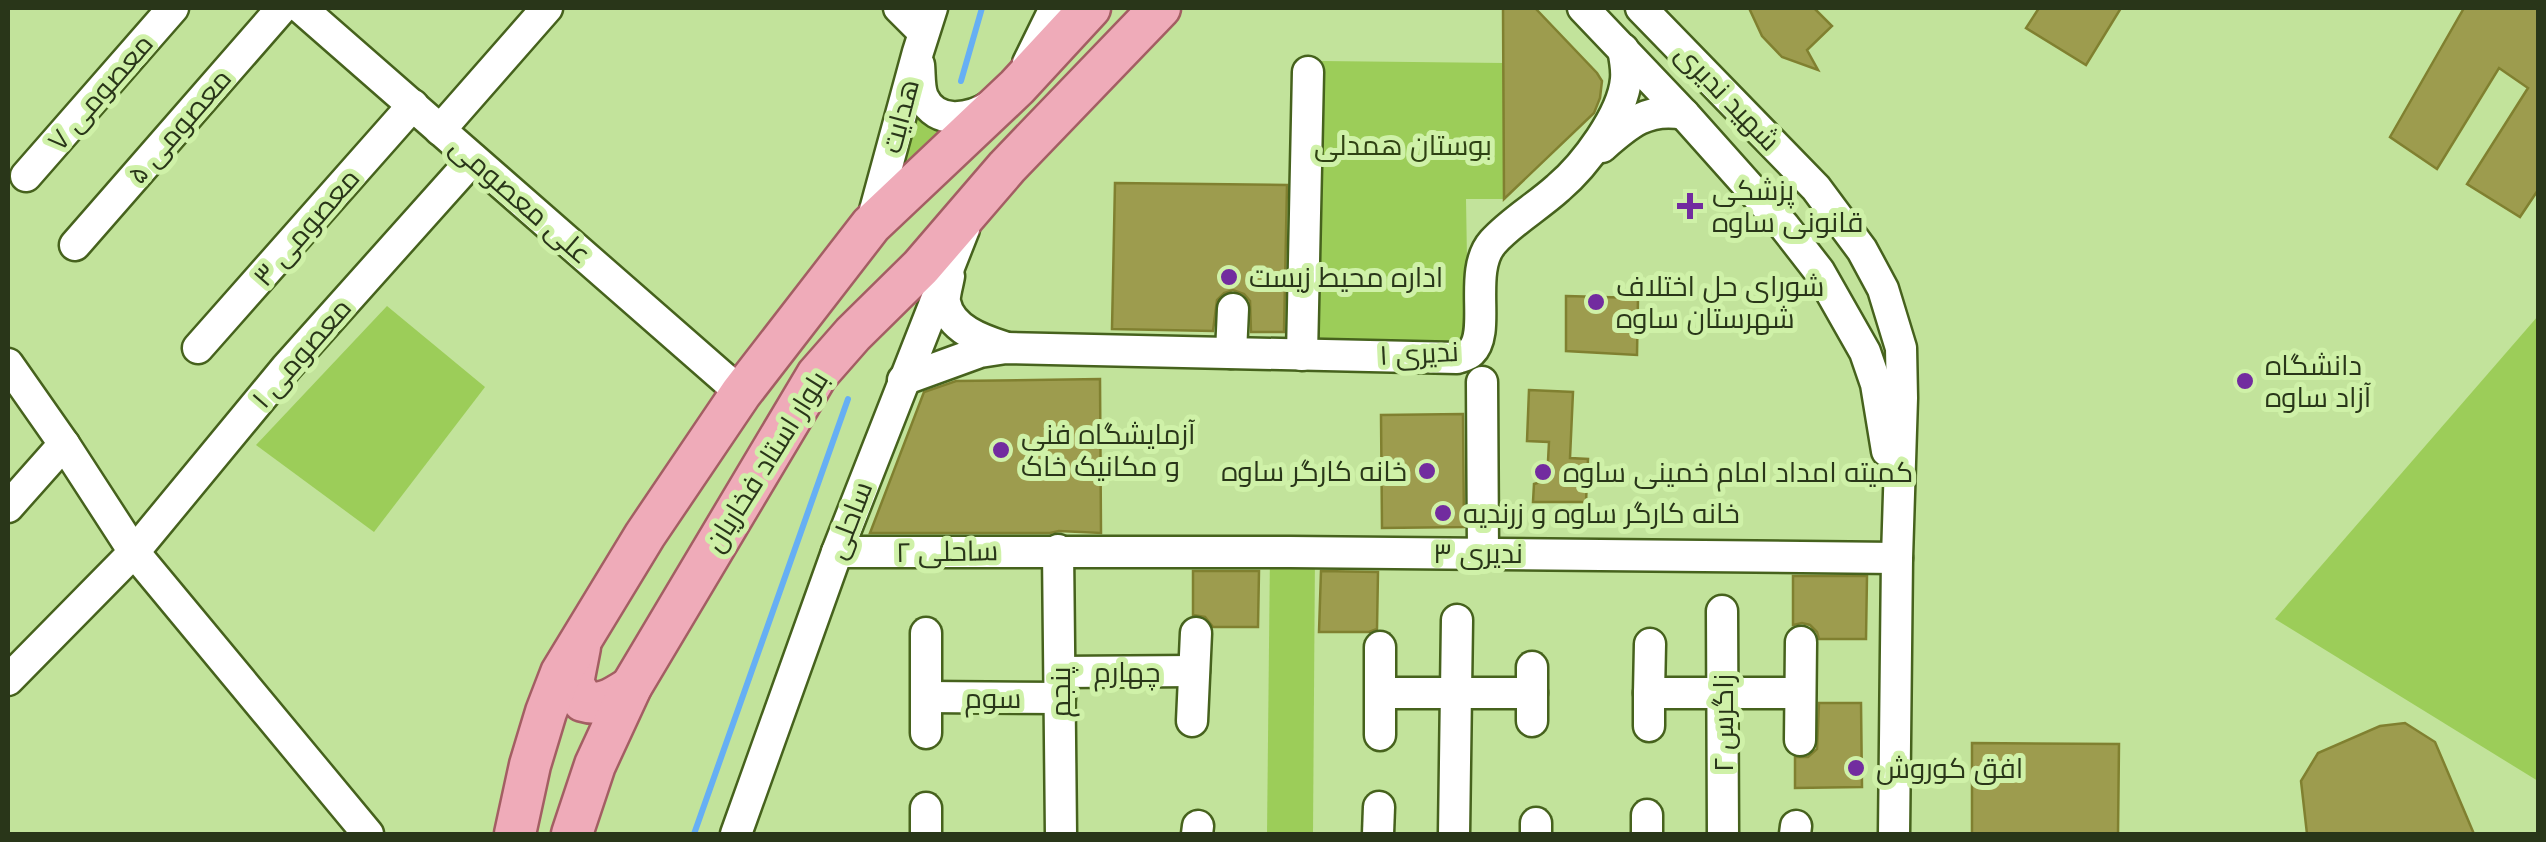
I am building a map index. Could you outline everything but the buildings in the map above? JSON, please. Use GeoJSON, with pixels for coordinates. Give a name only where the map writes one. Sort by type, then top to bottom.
{"type":"FeatureCollection","features":[{"type":"Feature","properties":{"kind":"main road","name":"بلوار استاد فخاریان"},"geometry":{"type":"LineString","coordinates":[[515,834],[530,765],[562,673],[645,535],[741,393],[871,224],[1009,93],[1090,8]]}},
{"type":"Feature","properties":{"kind":"main road","name":"بلوار استاد فخاریان"},"geometry":{"type":"LineString","coordinates":[[572,834],[595,765],[631,687],[817,374],[972,210],[1007,166],[1160,8]]}},
{"type":"Feature","properties":{"kind":"main road"},"geometry":{"type":"LineString","coordinates":[[582,638],[572,683],[583,701],[591,704],[612,700],[631,687]]}},
{"type":"Feature","properties":{"kind":"street","name":"معصومی ۷"},"geometry":{"type":"LineString","coordinates":[[26,176],[173,8]]}},
{"type":"Feature","properties":{"kind":"street","name":"معصومی ۵"},"geometry":{"type":"LineString","coordinates":[[76,245],[282,8]]}},
{"type":"Feature","properties":{"kind":"street"},"geometry":{"type":"LineString","coordinates":[[440,130],[547,8]]}},
{"type":"Feature","properties":{"kind":"street"},"geometry":{"type":"LineString","coordinates":[[899,8],[924,31],[922,96],[934,112],[958,119],[978,114],[1009,93],[1055,8]]}},
{"type":"Feature","properties":{"kind":"street","name":"شهید ندیری"},"geometry":{"type":"LineString","coordinates":[[1582,8],[1684,114],[1784,226],[1818,271],[1865,352],[1876,384],[1899,524]]}},
{"type":"Feature","properties":{"kind":"street","name":"شهید ندیری"},"geometry":{"type":"LineString","coordinates":[[1641,8],[1816,188],[1862,250],[1882,288],[1901,348],[1894,834]]}},
{"type":"Feature","properties":{"kind":"street","name":"علی معصومی"},"geometry":{"type":"LineString","coordinates":[[323,14],[413,106],[741,393]]}},
{"type":"Feature","properties":{"kind":"street","name":"هدایت"},"geometry":{"type":"LineString","coordinates":[[871,224],[924,31]]}},
{"type":"Feature","properties":{"kind":"street","name":"ندیری ۱"},"geometry":{"type":"LineString","coordinates":[[1006,348],[1457,358],[1469,354],[1475,348],[1479,329],[1480,266],[1486,250],[1584,162],[1623,94],[1623,49]]}},
{"type":"Feature","properties":{"kind":"street"},"geometry":{"type":"LineString","coordinates":[[1302,355],[1308,72]]}},
{"type":"Feature","properties":{"kind":"street","name":"معصومی ۳"},"geometry":{"type":"LineString","coordinates":[[198,348],[413,106]]}},
{"type":"Feature","properties":{"kind":"street"},"geometry":{"type":"LineString","coordinates":[[1584,162],[1621,130],[1648,115],[1684,114]]}},
{"type":"Feature","properties":{"kind":"street","name":"معصومی ۱"},"geometry":{"type":"LineString","coordinates":[[8,680],[134,552],[286,368],[474,159]]}},
{"type":"Feature","properties":{"kind":"street","name":"ساحلی"},"geometry":{"type":"LineString","coordinates":[[736,834],[837,552],[972,210]]}},
{"type":"Feature","properties":{"kind":"street"},"geometry":{"type":"LineString","coordinates":[[952,260],[945,302],[955,320],[975,338],[1006,348]]}},
{"type":"Feature","properties":{"kind":"street"},"geometry":{"type":"LineString","coordinates":[[1231,352],[1234,309]]}},
{"type":"Feature","properties":{"kind":"street"},"geometry":{"type":"LineString","coordinates":[[853,334],[880,321],[893,325],[902,338],[908,370],[1006,348]]}},
{"type":"Feature","properties":{"kind":"street"},"geometry":{"type":"LineString","coordinates":[[8,364],[134,552],[368,834]]}},
{"type":"Feature","properties":{"kind":"street"},"geometry":{"type":"LineString","coordinates":[[1482,382],[1483,553]]}},
{"type":"Feature","properties":{"kind":"street"},"geometry":{"type":"LineString","coordinates":[[8,507],[64,444]]}},
{"type":"Feature","properties":{"kind":"street","name":"ساحلی ۲"},"geometry":{"type":"LineString","coordinates":[[837,552],[1058,550]]}},
{"type":"Feature","properties":{"kind":"street","name":"ندیری ۳"},"geometry":{"type":"LineString","coordinates":[[1058,550],[1897,558]]}},
{"type":"Feature","properties":{"kind":"street","name":"پنجم"},"geometry":{"type":"LineString","coordinates":[[1058,550],[1061,834]]}},
{"type":"Feature","properties":{"kind":"street","name":"زاگرس ۲"},"geometry":{"type":"LineString","coordinates":[[1722,611],[1724,834]]}},
{"type":"Feature","properties":{"kind":"street"},"geometry":{"type":"LineString","coordinates":[[1454,834],[1457,620]]}},
{"type":"Feature","properties":{"kind":"street"},"geometry":{"type":"LineString","coordinates":[[926,633],[926,733]]}},
{"type":"Feature","properties":{"kind":"street"},"geometry":{"type":"LineString","coordinates":[[1192,721],[1196,633]]}},
{"type":"Feature","properties":{"kind":"street"},"geometry":{"type":"LineString","coordinates":[[1800,740],[1801,642]]}},
{"type":"Feature","properties":{"kind":"street"},"geometry":{"type":"LineString","coordinates":[[1648,726],[1650,644]]}},
{"type":"Feature","properties":{"kind":"street"},"geometry":{"type":"LineString","coordinates":[[1380,647],[1380,735]]}},
{"type":"Feature","properties":{"kind":"street","name":"چهارم"},"geometry":{"type":"LineString","coordinates":[[1060,685],[1194,671]]}},
{"type":"Feature","properties":{"kind":"street","name":"سوم"},"geometry":{"type":"LineString","coordinates":[[927,698],[1060,685]]}},
{"type":"Feature","properties":{"kind":"street"},"geometry":{"type":"LineString","coordinates":[[1381,693],[1532,694]]}},
{"type":"Feature","properties":{"kind":"street"},"geometry":{"type":"LineString","coordinates":[[1649,693],[1800,694]]}},
{"type":"Feature","properties":{"kind":"green space","name":"بوستان همدلی"},"geometry":{"type":"Polygon","coordinates":[[[1321,61],[1504,63],[1504,199],[1466,199],[1468,320],[1463,336],[1452,346],[1317,343],[1321,61]]]}},
{"type":"Feature","properties":{"kind":"green space"},"geometry":{"type":"Polygon","coordinates":[[[912,99],[964,126],[891,188],[912,99]]]}},
{"type":"Feature","properties":{"kind":"green space"},"geometry":{"type":"Polygon","coordinates":[[[387,306],[485,387],[374,532],[256,445],[387,306]]]}},
{"type":"Feature","properties":{"kind":"green space"},"geometry":{"type":"Polygon","coordinates":[[[2538,316],[2538,781],[2275,619],[2538,316]]]}},
{"type":"Feature","properties":{"kind":"green space"},"geometry":{"type":"Polygon","coordinates":[[[1270,552],[1315,552],[1313,834],[1267,834],[1270,552]]]}},
{"type":"Feature","properties":{"kind":"waterway"},"geometry":{"type":"LineString","coordinates":[[961,81],[982,8]]}},
{"type":"Feature","properties":{"kind":"waterway"},"geometry":{"type":"LineString","coordinates":[[694,834],[848,399]]}},
{"type":"Feature","properties":{"kind":"place","name":"پزشکی قانونی ساوه"},"geometry":{"type":"Point","coordinates":[1690,206]}},
{"type":"Feature","properties":{"kind":"place","name":"اداره محیط زیست"},"geometry":{"type":"Point","coordinates":[1229,277]}},
{"type":"Feature","properties":{"kind":"place","name":"شورای حل اختلاف شهرستان ساوه"},"geometry":{"type":"Point","coordinates":[1596,302]}},
{"type":"Feature","properties":{"kind":"place","name":"دانشگاه آزاد ساوه"},"geometry":{"type":"Point","coordinates":[2245,381]}},
{"type":"Feature","properties":{"kind":"place","name":"آزمایشگاه فنی و مکانیک خاک"},"geometry":{"type":"Point","coordinates":[1001,450]}},
{"type":"Feature","properties":{"kind":"place","name":"خانه کارگر ساوه"},"geometry":{"type":"Point","coordinates":[1427,471]}},
{"type":"Feature","properties":{"kind":"place","name":"کمیته امداد امام خمینی ساوه"},"geometry":{"type":"Point","coordinates":[1543,472]}},
{"type":"Feature","properties":{"kind":"place","name":"خانه کارگر ساوه و زرندیه"},"geometry":{"type":"Point","coordinates":[1443,513]}},
{"type":"Feature","properties":{"kind":"place","name":"افق کوروش"},"geometry":{"type":"Point","coordinates":[1856,768]}}]}
